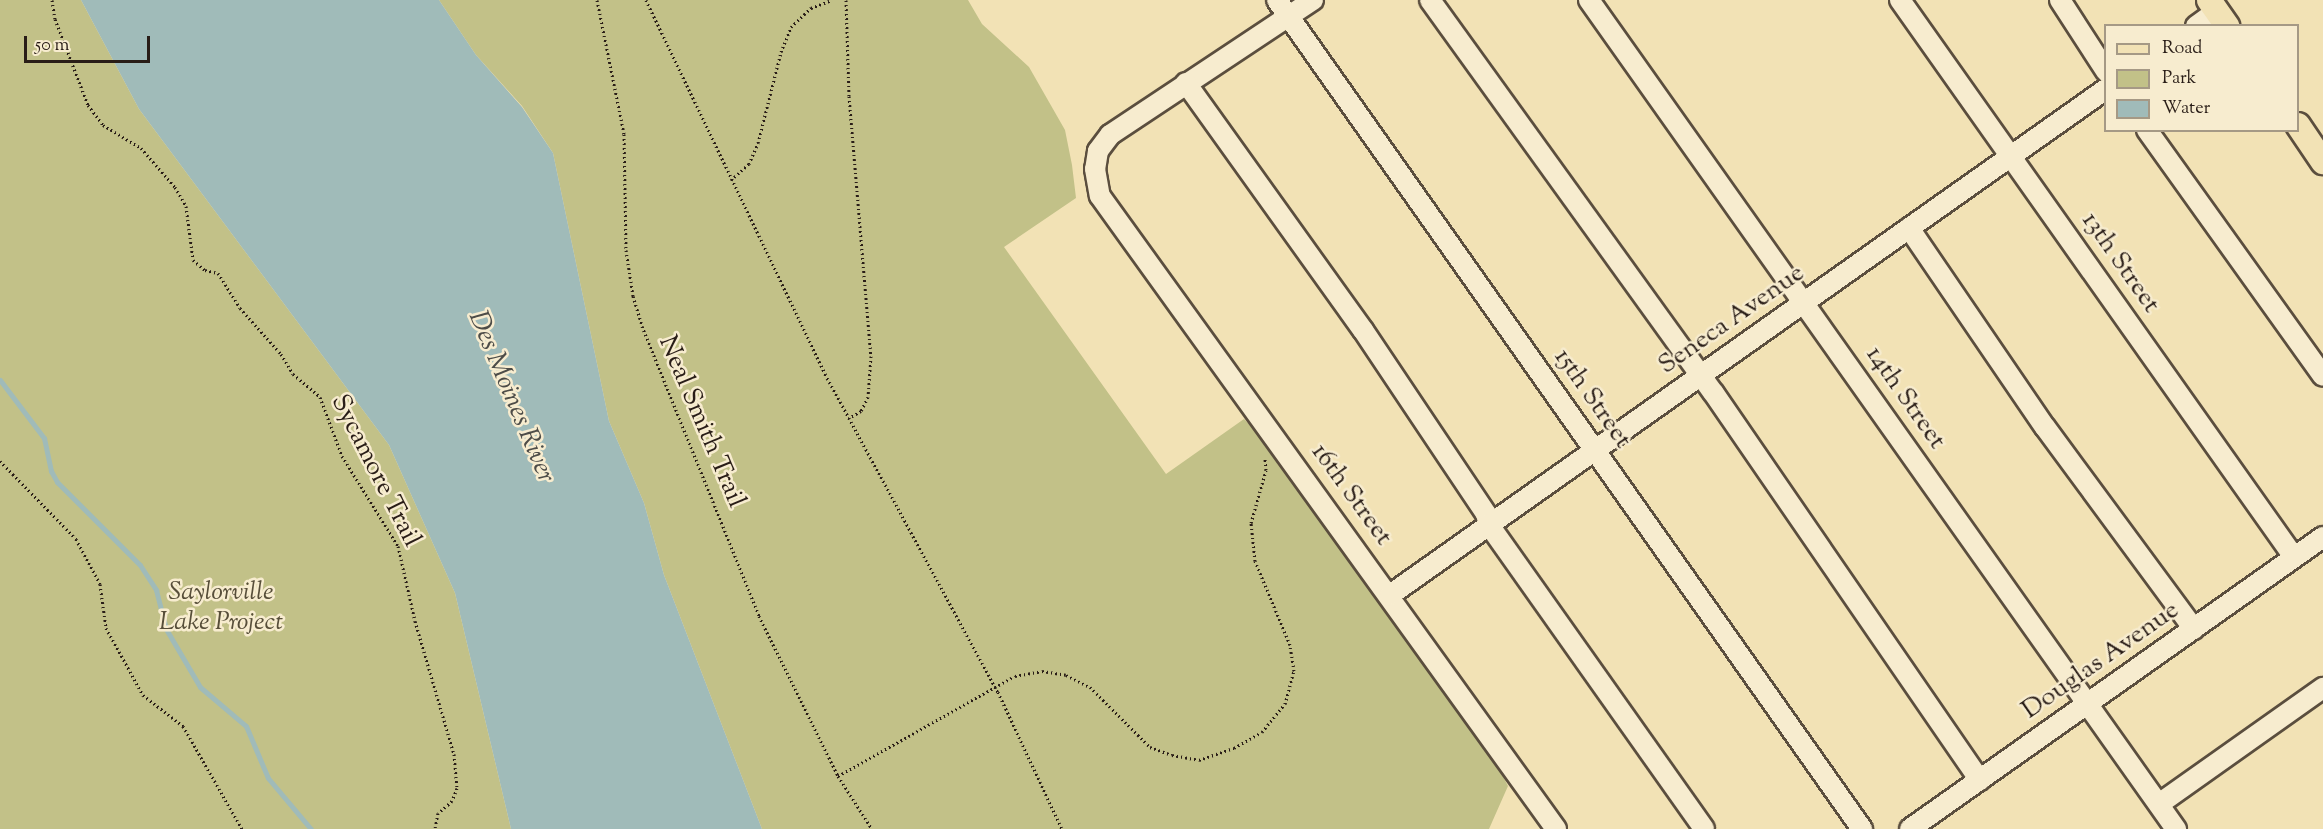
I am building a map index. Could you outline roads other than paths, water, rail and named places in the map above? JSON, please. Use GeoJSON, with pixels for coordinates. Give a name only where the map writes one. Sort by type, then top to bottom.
{"type":"FeatureCollection","features":[{"type":"Feature","properties":{"kind":"main road"},"geometry":{"type":"LineString","coordinates":[[2299,127],[2323,162]]}},
{"type":"Feature","properties":{"kind":"street","name":"15th Street"},"geometry":{"type":"LineString","coordinates":[[1278,0],[1862,829]]}},
{"type":"Feature","properties":{"kind":"street"},"geometry":{"type":"LineString","coordinates":[[1313,0],[1186,83],[1362,330],[1486,514],[1489,525],[1704,829]]}},
{"type":"Feature","properties":{"kind":"street"},"geometry":{"type":"LineString","coordinates":[[1430,0],[1700,376],[1980,780]]}},
{"type":"Feature","properties":{"kind":"street","name":"14th Street"},"geometry":{"type":"LineString","coordinates":[[1588,0],[2176,829]]}},
{"type":"Feature","properties":{"kind":"street","name":"13th Street"},"geometry":{"type":"LineString","coordinates":[[1900,0],[2295,557]]}},
{"type":"Feature","properties":{"kind":"street"},"geometry":{"type":"LineString","coordinates":[[2060,0],[2104,67]]}},
{"type":"Feature","properties":{"kind":"street"},"geometry":{"type":"LineString","coordinates":[[2199,24],[2217,12]]}},
{"type":"Feature","properties":{"kind":"street","name":"16th Street"},"geometry":{"type":"LineString","coordinates":[[1186,83],[1110,135],[1098,151],[1095,169],[1100,196],[1390,595],[1556,829]]}},
{"type":"Feature","properties":{"kind":"street","name":"Seneca Avenue"},"geometry":{"type":"LineString","coordinates":[[1390,595],[2104,91]]}},
{"type":"Feature","properties":{"kind":"street"},"geometry":{"type":"LineString","coordinates":[[2148,132],[2323,376]]}},
{"type":"Feature","properties":{"kind":"street"},"geometry":{"type":"LineString","coordinates":[[1909,228],[2045,427],[2194,629]]}},
{"type":"Feature","properties":{"kind":"street","name":"Douglas Avenue"},"geometry":{"type":"LineString","coordinates":[[1910,829],[2323,537]]}},
{"type":"Feature","properties":{"kind":"street"},"geometry":{"type":"LineString","coordinates":[[2159,804],[2323,688]]}},
{"type":"Feature","properties":{"kind":"water","name":"Des Moines River"},"geometry":{"type":"Polygon","coordinates":[[[81,0],[439,0],[476,55],[522,107],[553,153],[609,421],[644,503],[664,575],[762,829],[511,829],[455,593],[389,445],[139,109],[81,0]]]}},
{"type":"Feature","properties":{"kind":"waterway"},"geometry":{"type":"LineString","coordinates":[[0,380],[44,438],[51,471],[57,482],[140,565],[156,590],[166,629],[200,687],[246,726],[268,778],[311,829]]}},
{"type":"Feature","properties":{"kind":"park label","name":"Saylorville Lake Project"},"geometry":{"type":"Point","coordinates":[221,608]}}]}
